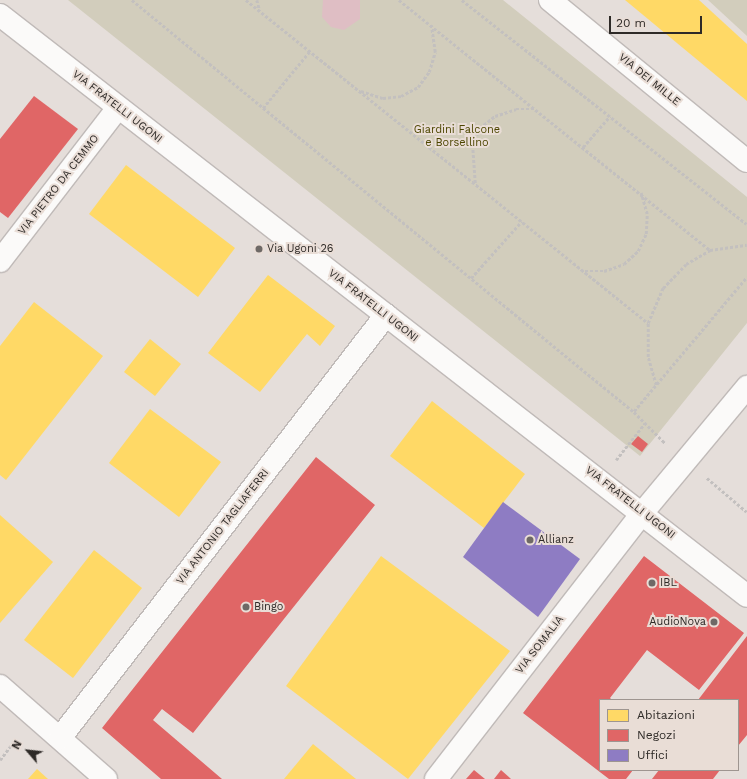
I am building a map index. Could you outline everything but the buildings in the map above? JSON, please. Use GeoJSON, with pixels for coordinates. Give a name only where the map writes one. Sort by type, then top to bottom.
{"type":"FeatureCollection","features":[{"type":"Feature","properties":{"kind":"street","name":"VIA DEI MILLE"},"geometry":{"type":"LineString","coordinates":[[550,0],[747,161]]}},
{"type":"Feature","properties":{"kind":"street","name":"VIA FRATELLI UGONI"},"geometry":{"type":"LineString","coordinates":[[0,15],[386,316],[643,512],[747,596]]}},
{"type":"Feature","properties":{"kind":"street","name":"VIA PIETRO DA CEMMO"},"geometry":{"type":"LineString","coordinates":[[0,261],[118,108]]}},
{"type":"Feature","properties":{"kind":"street","name":"VIA ANTONIO TAGLIAFERRI"},"geometry":{"type":"LineString","coordinates":[[60,738],[386,316]]}},
{"type":"Feature","properties":{"kind":"street","name":"VIA SOMALIA"},"geometry":{"type":"LineString","coordinates":[[436,779],[643,512],[747,387]]}},
{"type":"Feature","properties":{"kind":"street"},"geometry":{"type":"LineString","coordinates":[[0,686],[106,779]]}},
{"type":"Feature","properties":{"kind":"path"},"geometry":{"type":"LineString","coordinates":[[132,0],[634,412],[656,435]]}},
{"type":"Feature","properties":{"kind":"path"},"geometry":{"type":"LineString","coordinates":[[246,0],[648,323]]}},
{"type":"Feature","properties":{"kind":"path"},"geometry":{"type":"LineString","coordinates":[[257,0],[260,11]]}},
{"type":"Feature","properties":{"kind":"path"},"geometry":{"type":"LineString","coordinates":[[399,0],[584,147],[710,250]]}},
{"type":"Feature","properties":{"kind":"path"},"geometry":{"type":"LineString","coordinates":[[462,0],[747,224]]}},
{"type":"Feature","properties":{"kind":"path"},"geometry":{"type":"LineString","coordinates":[[359,90],[384,98],[401,96],[418,87],[429,72],[435,52],[431,25]]}},
{"type":"Feature","properties":{"kind":"path"},"geometry":{"type":"LineString","coordinates":[[263,108],[310,51]]}},
{"type":"Feature","properties":{"kind":"path"},"geometry":{"type":"LineString","coordinates":[[475,183],[472,144],[480,128],[495,116],[516,109],[536,109]]}},
{"type":"Feature","properties":{"kind":"path"},"geometry":{"type":"LineString","coordinates":[[584,147],[610,116]]}},
{"type":"Feature","properties":{"kind":"path"},"geometry":{"type":"LineString","coordinates":[[584,271],[604,271],[624,264],[638,251],[646,234],[647,221],[641,193]]}},
{"type":"Feature","properties":{"kind":"path"},"geometry":{"type":"LineString","coordinates":[[471,278],[522,221]]}},
{"type":"Feature","properties":{"kind":"path"},"geometry":{"type":"LineString","coordinates":[[656,385],[648,356],[648,323],[663,288],[686,264],[710,250],[747,245]]}},
{"type":"Feature","properties":{"kind":"path"},"geometry":{"type":"LineString","coordinates":[[634,412],[747,277]]}},
{"type":"Feature","properties":{"kind":"path"},"geometry":{"type":"LineString","coordinates":[[701,473],[747,512]]}},
{"type":"Feature","properties":{"kind":"path"},"geometry":{"type":"LineString","coordinates":[[0,760],[15,740]]}},
{"type":"Feature","properties":{"kind":"green space","name":"Giardini Falcone e Borsellino"},"geometry":{"type":"Polygon","coordinates":[[[68,0],[503,0],[747,197],[747,323],[640,456],[68,0]]]}},
{"type":"Feature","properties":{"kind":"green space"},"geometry":{"type":"Polygon","coordinates":[[[708,0],[747,0],[747,36],[708,0]]]}},
{"type":"Feature","properties":{"kind":"shaded area"},"geometry":{"type":"Polygon","coordinates":[[[323,0],[360,0],[360,19],[344,30],[331,27],[322,17],[323,0]]]}},
{"type":"Feature","properties":{"kind":"place","name":"Via Ugoni 26"},"geometry":{"type":"Point","coordinates":[259,249]}},
{"type":"Feature","properties":{"kind":"place","name":"Allianz"},"geometry":{"type":"Point","coordinates":[530,540]}},
{"type":"Feature","properties":{"kind":"place","name":"IBL"},"geometry":{"type":"Point","coordinates":[652,583]}},
{"type":"Feature","properties":{"kind":"place","name":"Bingo"},"geometry":{"type":"Point","coordinates":[246,607]}},
{"type":"Feature","properties":{"kind":"place","name":"AudioNova"},"geometry":{"type":"Point","coordinates":[714,622]}}]}
